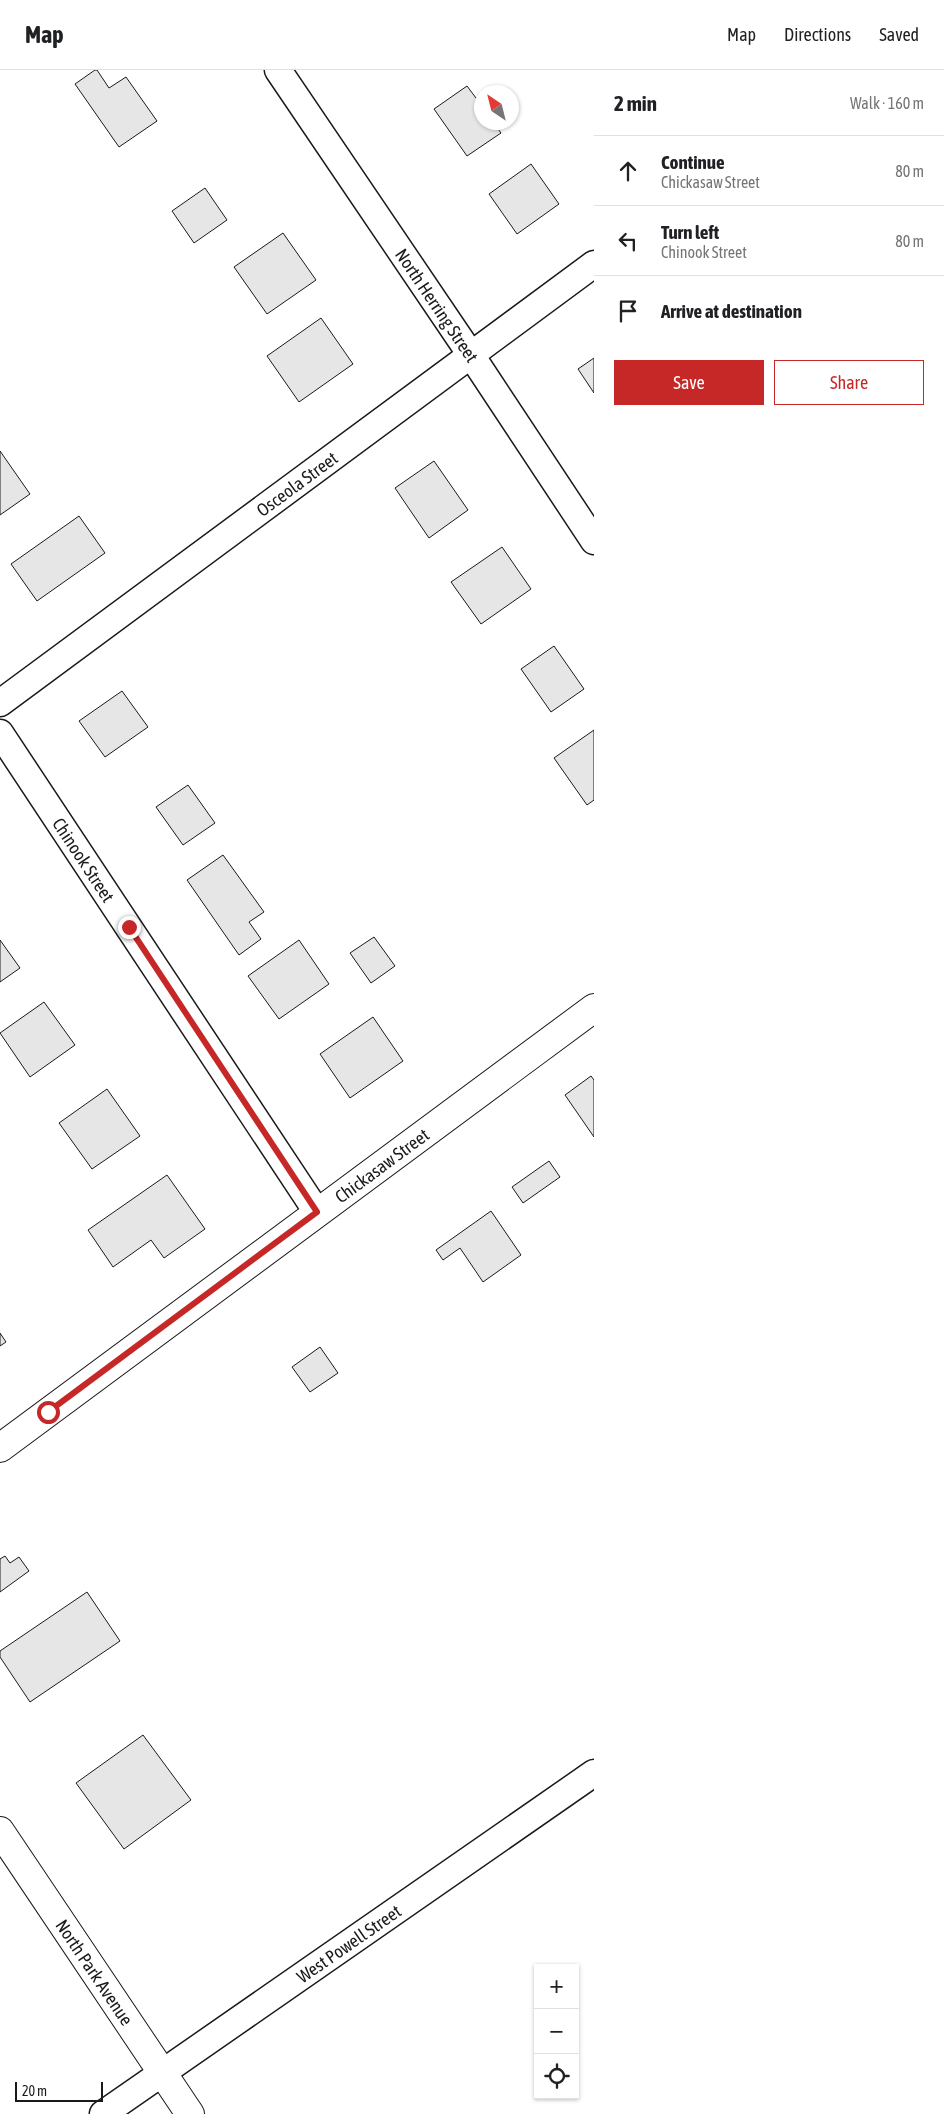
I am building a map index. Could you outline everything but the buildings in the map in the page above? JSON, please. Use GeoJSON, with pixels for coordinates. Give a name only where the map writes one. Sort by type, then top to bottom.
{"type":"FeatureCollection","features":[{"type":"Feature","properties":{"kind":"street","name":"North Herring Street"},"geometry":{"type":"LineString","coordinates":[[278,70],[471,354],[594,540]]}},
{"type":"Feature","properties":{"kind":"street","name":"Osceola Street"},"geometry":{"type":"LineString","coordinates":[[0,703],[594,264]]}},
{"type":"Feature","properties":{"kind":"street","name":"Chinook Street"},"geometry":{"type":"LineString","coordinates":[[0,733],[317,1212]]}},
{"type":"Feature","properties":{"kind":"street","name":"Chickasaw Street"},"geometry":{"type":"LineString","coordinates":[[0,1448],[594,1008]]}},
{"type":"Feature","properties":{"kind":"street","name":"West Powell Street"},"geometry":{"type":"LineString","coordinates":[[103,2114],[594,1773]]}},
{"type":"Feature","properties":{"kind":"street","name":"North Park Avenue"},"geometry":{"type":"LineString","coordinates":[[0,1831],[190,2114]]}},
{"type":"Feature","properties":{"kind":"route"},"geometry":{"type":"LineString","coordinates":[[48,1412],[317,1212],[129,927]]}}]}
